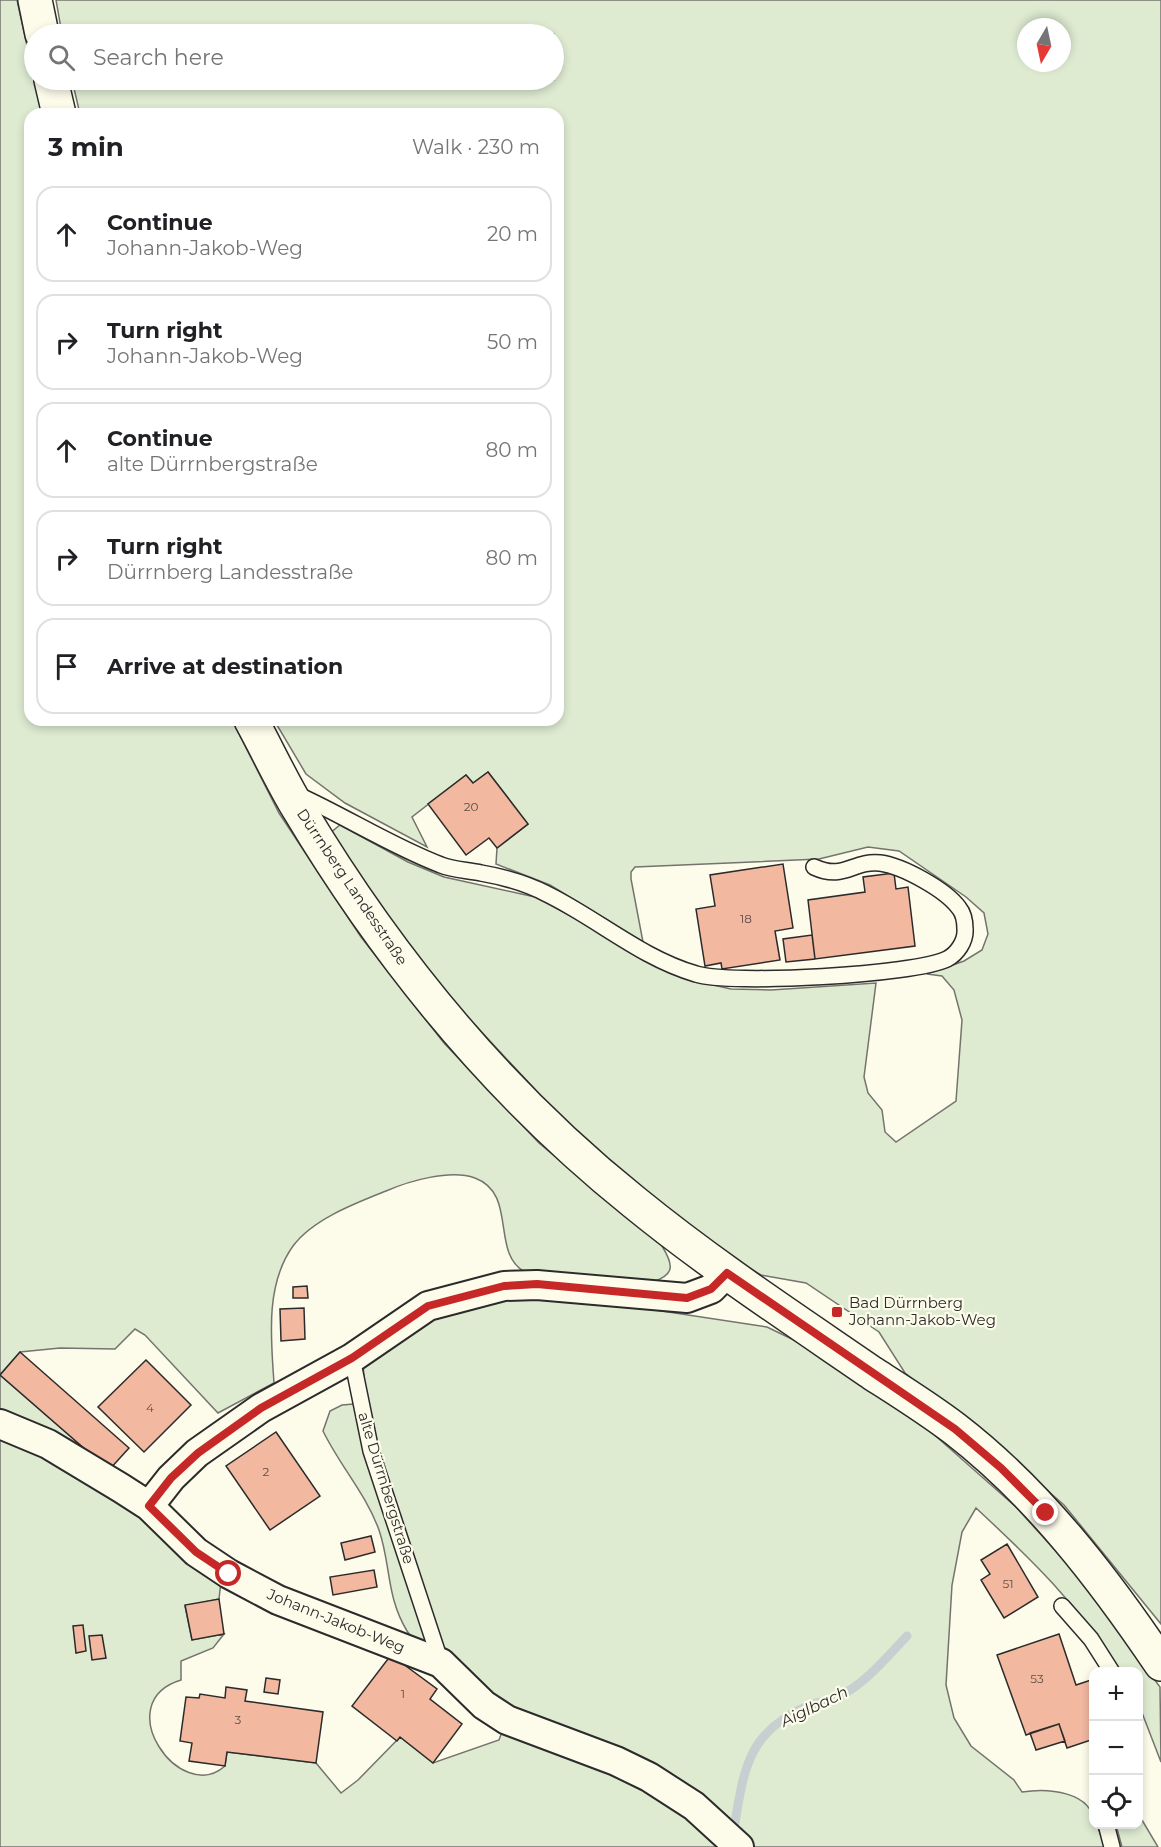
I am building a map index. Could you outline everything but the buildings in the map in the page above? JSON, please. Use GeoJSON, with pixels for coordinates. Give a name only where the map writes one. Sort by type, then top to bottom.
{"type":"FeatureCollection","features":[{"type":"Feature","properties":{"kind":"main road"},"geometry":{"type":"LineString","coordinates":[[34,0],[40,24]]}},
{"type":"Feature","properties":{"kind":"main road"},"geometry":{"type":"LineString","coordinates":[[53,90],[58,108]]}},
{"type":"Feature","properties":{"kind":"main road","name":"Dürrnberg Landesstraße"},"geometry":{"type":"LineString","coordinates":[[254,726],[288,790],[373,924],[430,999],[494,1072],[564,1142],[633,1202],[727,1273],[955,1429],[1001,1468],[1046,1513],[1122,1606],[1161,1664]]}},
{"type":"Feature","properties":{"kind":"street"},"geometry":{"type":"LineString","coordinates":[[149,1506],[171,1478],[198,1453],[261,1408],[352,1358],[428,1306],[504,1286],[537,1284],[687,1298],[711,1289],[727,1273]]}},
{"type":"Feature","properties":{"kind":"street","name":"Johann-Jakob-Weg"},"geometry":{"type":"LineString","coordinates":[[0,1424],[48,1444],[149,1506],[196,1552],[250,1585],[317,1616],[441,1663]]}},
{"type":"Feature","properties":{"kind":"street","name":"alte Dürrnbergstraße"},"geometry":{"type":"LineString","coordinates":[[441,1663],[484,1705],[507,1720],[616,1761],[649,1777],[694,1806],[739,1847]]}},
{"type":"Feature","properties":{"kind":"lane"},"geometry":{"type":"LineString","coordinates":[[288,790],[443,866],[523,883],[577,910],[649,955],[700,976],[729,979],[793,977],[928,965],[948,958],[960,947],[966,935],[961,909],[952,900],[914,874],[881,863],[868,863],[834,874],[814,867]]}},
{"type":"Feature","properties":{"kind":"lane","name":"alte Dürrnbergstraße"},"geometry":{"type":"LineString","coordinates":[[352,1358],[371,1451],[441,1663]]}},
{"type":"Feature","properties":{"kind":"lane"},"geometry":{"type":"LineString","coordinates":[[1062,1606],[1091,1640],[1109,1667]]}},
{"type":"Feature","properties":{"kind":"lane"},"geometry":{"type":"LineString","coordinates":[[1107,1829],[1112,1847]]}},
{"type":"Feature","properties":{"kind":"green space"},"geometry":{"type":"Polygon","coordinates":[[[0,0],[17,0],[24,32],[24,90],[37,90],[41,108],[24,108],[24,726],[235,726],[279,813],[361,937],[444,1043],[539,1143],[662,1246],[670,1268],[665,1276],[652,1282],[525,1272],[508,1252],[500,1210],[496,1197],[488,1186],[475,1178],[465,1176],[430,1177],[406,1183],[336,1213],[312,1228],[293,1246],[284,1261],[274,1295],[271,1331],[274,1383],[218,1413],[145,1335],[135,1329],[115,1349],[60,1348],[20,1352],[0,1375],[0,0]]]}},
{"type":"Feature","properties":{"kind":"green space"},"geometry":{"type":"Polygon","coordinates":[[[56,0],[1161,0],[1161,1624],[1064,1505],[972,1425],[905,1373],[879,1332],[806,1283],[761,1275],[721,1251],[583,1141],[435,982],[329,834],[340,825],[408,862],[444,877],[535,897],[691,980],[731,989],[771,990],[876,983],[864,1077],[868,1093],[882,1110],[885,1132],[896,1142],[956,1101],[962,1020],[954,990],[942,976],[927,974],[964,961],[982,950],[988,934],[984,913],[966,897],[899,851],[868,847],[819,859],[635,867],[631,872],[631,879],[643,942],[550,885],[496,864],[497,848],[528,824],[488,772],[473,783],[466,775],[412,817],[427,847],[345,803],[306,774],[278,726],[564,726],[564,108],[79,108],[74,90],[564,90],[564,24],[60,24],[56,0]]]}},
{"type":"Feature","properties":{"kind":"green space"},"geometry":{"type":"Polygon","coordinates":[[[518,1296],[576,1298],[767,1327],[796,1341],[930,1431],[1016,1507],[1072,1569],[1160,1687],[1161,1762],[1143,1715],[1143,1667],[1116,1667],[1088,1625],[1054,1584],[976,1508],[962,1532],[952,1585],[946,1685],[954,1718],[971,1746],[1014,1780],[1022,1792],[1044,1791],[1067,1794],[1086,1805],[1089,1809],[1089,1829],[1098,1829],[1105,1847],[0,1847],[0,1434],[104,1487],[221,1581],[219,1599],[185,1606],[192,1640],[224,1634],[213,1648],[181,1661],[181,1680],[160,1692],[151,1708],[151,1727],[159,1746],[172,1762],[189,1773],[207,1775],[225,1766],[227,1752],[316,1763],[341,1793],[358,1780],[400,1737],[433,1763],[499,1740],[503,1729],[467,1682],[449,1663],[417,1642],[407,1631],[395,1605],[383,1543],[374,1517],[323,1431],[330,1411],[342,1405],[366,1403],[363,1364],[432,1319],[518,1296]]]}},
{"type":"Feature","properties":{"kind":"green space"},"geometry":{"type":"Polygon","coordinates":[[[0,1375],[109,1470],[0,1413],[0,1375]]]}},
{"type":"Feature","properties":{"kind":"green space"},"geometry":{"type":"Polygon","coordinates":[[[1143,1822],[1158,1847],[1122,1847],[1117,1829],[1143,1829],[1143,1822]]]}},
{"type":"Feature","properties":{"kind":"waterway","name":"Aiglbach"},"geometry":{"type":"LineString","coordinates":[[735,1823],[742,1784],[753,1752],[773,1727],[807,1706],[834,1699],[848,1692],[875,1670],[907,1636]]}},
{"type":"Feature","properties":{"kind":"place","name":"Bad Dürrnberg Johann-Jakob-Weg"},"geometry":{"type":"Point","coordinates":[837,1312]}},
{"type":"Feature","properties":{"kind":"route"},"geometry":{"type":"LineString","coordinates":[[229,1574],[173,1533],[149,1506],[171,1478],[198,1453],[261,1408],[352,1358],[428,1306],[504,1286],[537,1284],[687,1298],[701,1295],[711,1289],[727,1273],[955,1429],[1001,1468],[1046,1513]]}}]}
